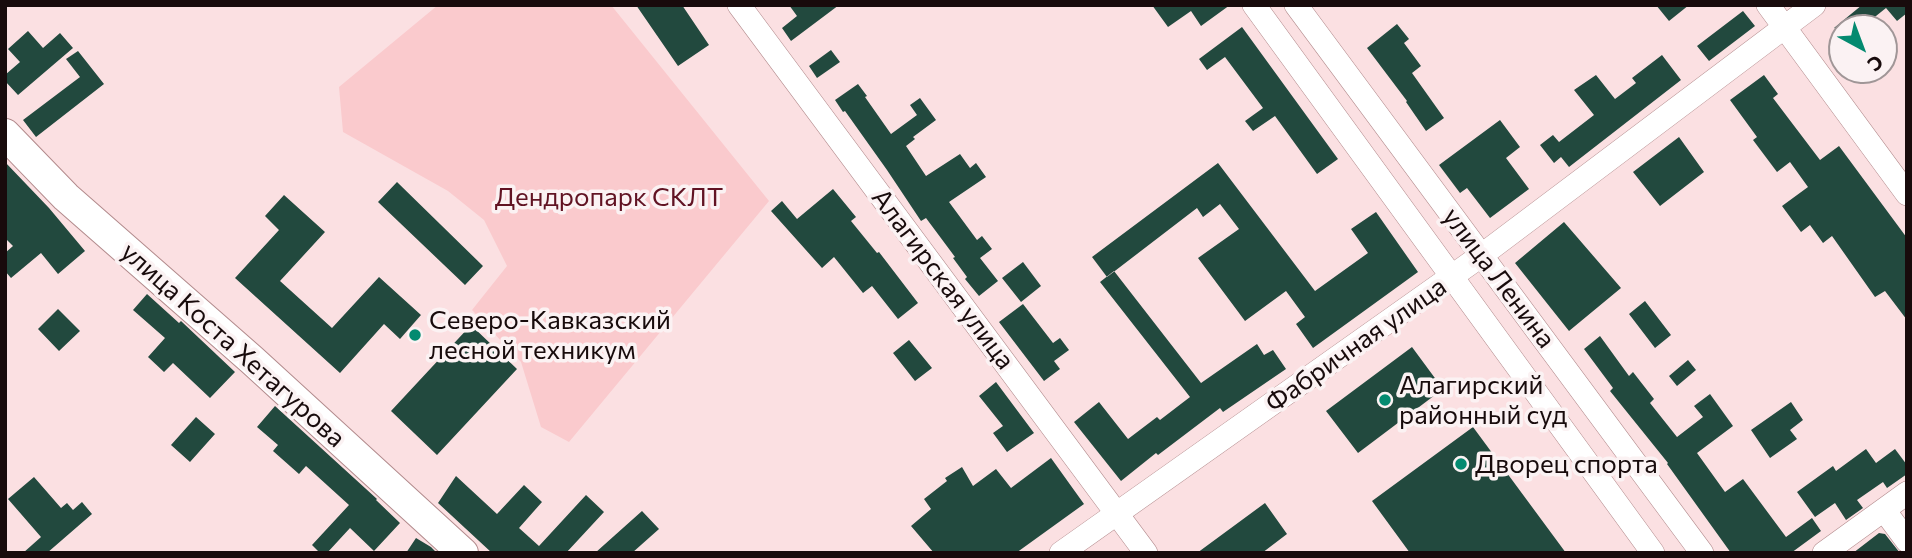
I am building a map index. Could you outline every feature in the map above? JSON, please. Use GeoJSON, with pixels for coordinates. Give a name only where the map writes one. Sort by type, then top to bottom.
{"type":"FeatureCollection","features":[{"type":"Feature","properties":{"kind":"main road","name":"улица Коста Хетагурова"},"geometry":{"type":"LineString","coordinates":[[5,134],[66,197],[252,360],[463,553]]}},
{"type":"Feature","properties":{"kind":"street","name":"Алагирская улица"},"geometry":{"type":"LineString","coordinates":[[739,5],[1146,553]]}},
{"type":"Feature","properties":{"kind":"street","name":"улица Ленина"},"geometry":{"type":"LineString","coordinates":[[1254,5],[1653,553]]}},
{"type":"Feature","properties":{"kind":"street","name":"улица Ленина"},"geometry":{"type":"LineString","coordinates":[[1296,5],[1702,553]]}},
{"type":"Feature","properties":{"kind":"street"},"geometry":{"type":"LineString","coordinates":[[1768,5],[1907,194]]}},
{"type":"Feature","properties":{"kind":"street","name":"Фабричная улица"},"geometry":{"type":"LineString","coordinates":[[1061,553],[1452,277],[1814,5]]}},
{"type":"Feature","properties":{"kind":"street"},"geometry":{"type":"LineString","coordinates":[[1824,553],[1907,493]]}},
{"type":"Feature","properties":{"kind":"street"},"geometry":{"type":"LineString","coordinates":[[1884,510],[1907,541]]}},
{"type":"Feature","properties":{"kind":"green space","name":"Дендропарк СКЛТ"},"geometry":{"type":"Polygon","coordinates":[[[438,5],[611,5],[769,201],[569,442],[541,427],[521,362],[472,310],[507,266],[484,220],[448,191],[343,132],[339,87],[438,5]]]}},
{"type":"Feature","properties":{"kind":"building"},"geometry":{"type":"Polygon","coordinates":[[[636,5],[682,5],[709,45],[678,66],[636,5]]]}},
{"type":"Feature","properties":{"kind":"building"},"geometry":{"type":"Polygon","coordinates":[[[789,5],[839,5],[791,41],[782,28],[797,16],[789,5]]]}},
{"type":"Feature","properties":{"kind":"building"},"geometry":{"type":"Polygon","coordinates":[[[1152,5],[1230,5],[1201,26],[1191,11],[1168,27],[1152,5]]]}},
{"type":"Feature","properties":{"kind":"building"},"geometry":{"type":"Polygon","coordinates":[[[1656,5],[1689,5],[1669,21],[1656,5]]]}},
{"type":"Feature","properties":{"kind":"building"},"geometry":{"type":"Polygon","coordinates":[[[1862,5],[1907,5],[1907,13],[1898,20],[1898,14],[1891,14],[1886,8],[1878,14],[1851,14],[1862,5]]]}},
{"type":"Feature","properties":{"kind":"building"},"geometry":{"type":"Polygon","coordinates":[[[1743,11],[1755,26],[1709,61],[1697,46],[1743,11]]]}},
{"type":"Feature","properties":{"kind":"building"},"geometry":{"type":"Polygon","coordinates":[[[1397,24],[1409,39],[1404,43],[1421,66],[1412,73],[1444,118],[1426,131],[1367,48],[1397,24]]]}},
{"type":"Feature","properties":{"kind":"building"},"geometry":{"type":"Polygon","coordinates":[[[1242,27],[1338,159],[1317,174],[1275,116],[1253,131],[1245,121],[1263,108],[1225,57],[1207,70],[1199,59],[1242,27]]]}},
{"type":"Feature","properties":{"kind":"building"},"geometry":{"type":"Polygon","coordinates":[[[28,31],[43,48],[60,33],[73,48],[18,95],[5,81],[5,75],[20,62],[8,49],[28,31]]]}},
{"type":"Feature","properties":{"kind":"building"},"geometry":{"type":"Polygon","coordinates":[[[831,50],[840,62],[817,78],[809,66],[831,50]]]}},
{"type":"Feature","properties":{"kind":"building"},"geometry":{"type":"Polygon","coordinates":[[[78,51],[104,84],[36,137],[23,120],[80,77],[66,59],[78,51]]]}},
{"type":"Feature","properties":{"kind":"building"},"geometry":{"type":"Polygon","coordinates":[[[1662,55],[1681,80],[1569,167],[1561,157],[1554,163],[1540,145],[1553,135],[1559,142],[1594,115],[1574,90],[1596,75],[1615,99],[1636,83],[1632,78],[1662,55]]]}},
{"type":"Feature","properties":{"kind":"building"},"geometry":{"type":"Polygon","coordinates":[[[1764,75],[1778,94],[1773,98],[1820,160],[1839,146],[1907,238],[1907,320],[1885,291],[1875,297],[1832,236],[1823,243],[1810,225],[1801,232],[1782,206],[1808,187],[1790,162],[1777,172],[1753,140],[1757,137],[1730,100],[1764,75]]]}},
{"type":"Feature","properties":{"kind":"building"},"geometry":{"type":"Polygon","coordinates":[[[858,84],[891,134],[917,115],[910,105],[920,98],[936,120],[913,137],[915,139],[906,146],[926,176],[960,154],[970,168],[976,163],[986,177],[949,202],[977,240],[982,236],[992,249],[980,258],[998,281],[979,296],[965,279],[967,277],[953,258],[955,257],[926,218],[921,221],[835,100],[858,84]]]}},
{"type":"Feature","properties":{"kind":"building"},"geometry":{"type":"Polygon","coordinates":[[[1500,120],[1520,147],[1506,158],[1529,189],[1490,218],[1467,188],[1460,193],[1439,165],[1500,120]]]}},
{"type":"Feature","properties":{"kind":"building"},"geometry":{"type":"Polygon","coordinates":[[[1679,137],[1704,172],[1660,206],[1633,172],[1679,137]]]}},
{"type":"Feature","properties":{"kind":"building"},"geometry":{"type":"Polygon","coordinates":[[[5,162],[85,251],[58,274],[41,253],[11,278],[5,271],[5,253],[13,246],[5,238],[5,162]]]}},
{"type":"Feature","properties":{"kind":"building"},"geometry":{"type":"Polygon","coordinates":[[[1218,163],[1315,291],[1368,253],[1351,229],[1376,212],[1418,272],[1313,348],[1296,324],[1305,317],[1286,291],[1245,321],[1198,258],[1239,229],[1220,204],[1203,217],[1197,208],[1107,277],[1092,257],[1218,163]]]}},
{"type":"Feature","properties":{"kind":"building"},"geometry":{"type":"Polygon","coordinates":[[[397,182],[483,266],[465,285],[378,202],[397,182]]]}},
{"type":"Feature","properties":{"kind":"building"},"geometry":{"type":"Polygon","coordinates":[[[833,189],[856,217],[851,221],[918,303],[898,319],[872,286],[863,293],[834,257],[822,268],[771,211],[782,201],[797,219],[833,189]]]}},
{"type":"Feature","properties":{"kind":"building"},"geometry":{"type":"Polygon","coordinates":[[[284,195],[325,232],[280,281],[332,328],[379,277],[421,315],[400,339],[384,324],[340,373],[235,278],[279,230],[265,216],[284,195]]]}},
{"type":"Feature","properties":{"kind":"building"},"geometry":{"type":"Polygon","coordinates":[[[1564,222],[1621,288],[1569,331],[1515,263],[1564,222]]]}},
{"type":"Feature","properties":{"kind":"building"},"geometry":{"type":"Polygon","coordinates":[[[1023,262],[1041,286],[1021,302],[1002,278],[1023,262]]]}},
{"type":"Feature","properties":{"kind":"building"},"geometry":{"type":"Polygon","coordinates":[[[1114,271],[1201,383],[1257,344],[1264,355],[1273,350],[1286,369],[1223,412],[1220,408],[1121,481],[1074,422],[1099,402],[1128,439],[1157,417],[1160,420],[1190,397],[1100,282],[1114,271]]]}},
{"type":"Feature","properties":{"kind":"building"},"geometry":{"type":"Polygon","coordinates":[[[147,294],[179,323],[181,321],[235,372],[210,398],[173,363],[164,372],[148,357],[165,338],[133,310],[147,294]]]}},
{"type":"Feature","properties":{"kind":"building"},"geometry":{"type":"Polygon","coordinates":[[[1645,301],[1671,335],[1655,348],[1629,314],[1645,301]]]}},
{"type":"Feature","properties":{"kind":"building"},"geometry":{"type":"Polygon","coordinates":[[[1023,304],[1053,343],[1060,338],[1069,350],[1054,361],[1060,369],[1044,381],[999,322],[1023,304]]]}},
{"type":"Feature","properties":{"kind":"building"},"geometry":{"type":"Polygon","coordinates":[[[58,309],[80,331],[59,351],[38,329],[58,309]]]}},
{"type":"Feature","properties":{"kind":"building"},"geometry":{"type":"Polygon","coordinates":[[[471,325],[517,369],[437,455],[391,411],[471,325]]]}},
{"type":"Feature","properties":{"kind":"building"},"geometry":{"type":"Polygon","coordinates":[[[1600,336],[1629,376],[1633,372],[1654,399],[1650,403],[1677,437],[1703,417],[1694,406],[1710,394],[1733,426],[1697,453],[1725,492],[1743,479],[1786,537],[1812,518],[1821,531],[1791,553],[1731,553],[1668,463],[1610,391],[1613,388],[1584,349],[1600,336]]]}},
{"type":"Feature","properties":{"kind":"building"},"geometry":{"type":"Polygon","coordinates":[[[909,340],[932,368],[915,381],[893,353],[909,340]]]}},
{"type":"Feature","properties":{"kind":"building","name":"Алагирский районный суд"},"geometry":{"type":"Polygon","coordinates":[[[1412,347],[1443,389],[1358,453],[1326,411],[1412,347]]]}},
{"type":"Feature","properties":{"kind":"building"},"geometry":{"type":"Polygon","coordinates":[[[1688,360],[1696,370],[1677,386],[1669,376],[1688,360]]]}},
{"type":"Feature","properties":{"kind":"building"},"geometry":{"type":"Polygon","coordinates":[[[996,382],[1034,433],[1007,452],[993,433],[1003,426],[979,396],[996,382]]]}},
{"type":"Feature","properties":{"kind":"building"},"geometry":{"type":"Polygon","coordinates":[[[1791,402],[1803,420],[1790,430],[1797,439],[1770,458],[1751,430],[1791,402]]]}},
{"type":"Feature","properties":{"kind":"building"},"geometry":{"type":"Polygon","coordinates":[[[275,406],[400,523],[374,551],[350,528],[327,553],[320,553],[312,545],[349,505],[306,466],[299,474],[273,451],[278,445],[257,427],[275,406]]]}},
{"type":"Feature","properties":{"kind":"building"},"geometry":{"type":"Polygon","coordinates":[[[196,417],[215,434],[190,462],[171,445],[196,417]]]}},
{"type":"Feature","properties":{"kind":"building","name":"Дворец спорта"},"geometry":{"type":"Polygon","coordinates":[[[1473,427],[1566,553],[1410,553],[1372,501],[1473,427]]]}},
{"type":"Feature","properties":{"kind":"building"},"geometry":{"type":"Polygon","coordinates":[[[1866,449],[1876,463],[1895,449],[1907,465],[1907,474],[1887,488],[1883,482],[1857,500],[1863,508],[1846,520],[1835,503],[1815,517],[1797,492],[1833,466],[1836,471],[1866,449]]]}},
{"type":"Feature","properties":{"kind":"building"},"geometry":{"type":"Polygon","coordinates":[[[1051,458],[1084,504],[1016,553],[934,553],[911,526],[931,509],[924,499],[947,481],[945,478],[962,467],[973,486],[996,469],[1011,488],[1051,458]]]}},
{"type":"Feature","properties":{"kind":"building"},"geometry":{"type":"Polygon","coordinates":[[[456,476],[497,514],[524,485],[542,502],[519,528],[539,546],[586,495],[604,512],[566,553],[492,553],[438,503],[456,476]]]}},
{"type":"Feature","properties":{"kind":"building"},"geometry":{"type":"Polygon","coordinates":[[[34,477],[61,508],[67,503],[73,510],[82,502],[92,514],[47,553],[23,553],[41,537],[8,499],[34,477]]]}},
{"type":"Feature","properties":{"kind":"building"},"geometry":{"type":"Polygon","coordinates":[[[1265,503],[1287,534],[1262,553],[1197,553],[1265,503]]]}},
{"type":"Feature","properties":{"kind":"building"},"geometry":{"type":"Polygon","coordinates":[[[642,511],[659,529],[632,553],[595,553],[642,511]]]}},
{"type":"Feature","properties":{"kind":"building"},"geometry":{"type":"Polygon","coordinates":[[[1879,533],[1885,534],[1900,553],[1853,553],[1879,533]]]}},
{"type":"Feature","properties":{"kind":"building"},"geometry":{"type":"Polygon","coordinates":[[[416,538],[431,547],[437,553],[406,553],[416,538]]]}},
{"type":"Feature","properties":{"kind":"place","name":"Северо-Кавказский лесной техникум"},"geometry":{"type":"Point","coordinates":[415,335]}},
{"type":"Feature","properties":{"kind":"place","name":"Алагирский районный суд"},"geometry":{"type":"Point","coordinates":[1385,400]}},
{"type":"Feature","properties":{"kind":"place","name":"Дворец спорта"},"geometry":{"type":"Point","coordinates":[1461,464]}}]}
